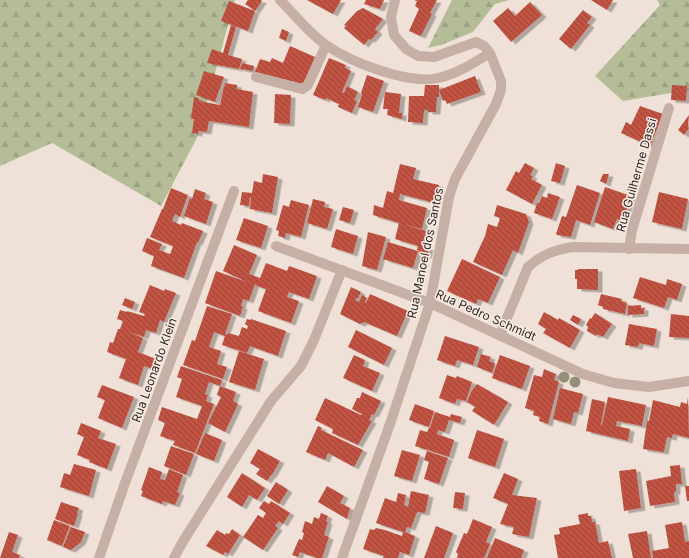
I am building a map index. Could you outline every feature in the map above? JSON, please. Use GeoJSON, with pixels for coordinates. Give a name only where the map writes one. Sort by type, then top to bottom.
{"type":"FeatureCollection","features":[{"type":"Feature","properties":{"kind":"street"},"geometry":{"type":"LineString","coordinates":[[280,0],[307,29],[326,45],[383,72],[412,79],[437,78],[458,71],[490,54]]}},
{"type":"Feature","properties":{"kind":"street","name":"Rua Manoel dos Santos"},"geometry":{"type":"LineString","coordinates":[[342,558],[390,424],[430,303],[449,197],[455,179],[496,104],[501,90],[501,81],[490,54],[484,46],[476,42],[434,57],[418,56],[406,49],[394,35],[391,17],[395,0]]}},
{"type":"Feature","properties":{"kind":"street"},"geometry":{"type":"LineString","coordinates":[[256,77],[302,89],[308,85],[326,45]]}},
{"type":"Feature","properties":{"kind":"street","name":"Rua Guilherme Dassi"},"geometry":{"type":"LineString","coordinates":[[629,249],[632,230],[669,108]]}},
{"type":"Feature","properties":{"kind":"street","name":"Rua Leonardo Klein"},"geometry":{"type":"LineString","coordinates":[[99,558],[130,469],[234,191]]}},
{"type":"Feature","properties":{"kind":"street","name":"Rua Pedro Schmidt"},"geometry":{"type":"LineString","coordinates":[[276,246],[430,303],[583,374],[614,383],[649,386],[689,381]]}},
{"type":"Feature","properties":{"kind":"street"},"geometry":{"type":"LineString","coordinates":[[500,335],[528,267],[536,260],[557,249],[573,247],[689,249]]}},
{"type":"Feature","properties":{"kind":"street"},"geometry":{"type":"LineString","coordinates":[[174,558],[271,401],[301,366],[314,340],[342,270]]}},
{"type":"Feature","properties":{"kind":"green space"},"geometry":{"type":"Polygon","coordinates":[[[0,0],[235,0],[197,138],[161,206],[52,143],[0,166],[0,0]]]}},
{"type":"Feature","properties":{"kind":"green space"},"geometry":{"type":"Polygon","coordinates":[[[452,0],[509,0],[495,4],[473,32],[441,45],[428,48],[452,0]]]}},
{"type":"Feature","properties":{"kind":"green space"},"geometry":{"type":"Polygon","coordinates":[[[657,0],[689,0],[689,90],[623,101],[595,76],[660,5],[657,0]]]}},
{"type":"Feature","properties":{"kind":"building"},"geometry":{"type":"Polygon","coordinates":[[[248,0],[262,1],[255,11],[245,4],[248,0]]]}},
{"type":"Feature","properties":{"kind":"building"},"geometry":{"type":"Polygon","coordinates":[[[307,0],[341,0],[333,14],[307,0]]]}},
{"type":"Feature","properties":{"kind":"building"},"geometry":{"type":"Polygon","coordinates":[[[366,0],[384,0],[380,9],[364,4],[366,0]]]}},
{"type":"Feature","properties":{"kind":"building"},"geometry":{"type":"Polygon","coordinates":[[[414,0],[437,0],[421,36],[409,31],[419,9],[415,6],[417,1],[414,0]]]}},
{"type":"Feature","properties":{"kind":"building"},"geometry":{"type":"Polygon","coordinates":[[[591,0],[613,0],[607,10],[591,0]]]}},
{"type":"Feature","properties":{"kind":"building"},"geometry":{"type":"Polygon","coordinates":[[[229,1],[255,11],[248,31],[221,21],[229,1]]]}},
{"type":"Feature","properties":{"kind":"building"},"geometry":{"type":"Polygon","coordinates":[[[530,2],[542,15],[511,42],[493,21],[508,8],[515,16],[530,2]]]}},
{"type":"Feature","properties":{"kind":"building"},"geometry":{"type":"Polygon","coordinates":[[[363,8],[383,19],[375,29],[378,32],[364,45],[344,28],[346,26],[344,25],[357,11],[363,8]]]}},
{"type":"Feature","properties":{"kind":"building"},"geometry":{"type":"Polygon","coordinates":[[[583,10],[592,17],[587,23],[590,25],[571,49],[559,39],[583,10]]]}},
{"type":"Feature","properties":{"kind":"building"},"geometry":{"type":"Polygon","coordinates":[[[231,25],[236,27],[228,55],[242,59],[239,69],[207,63],[212,49],[223,53],[231,25]]]}},
{"type":"Feature","properties":{"kind":"building"},"geometry":{"type":"Polygon","coordinates":[[[282,29],[289,32],[286,41],[279,38],[282,29]]]}},
{"type":"Feature","properties":{"kind":"building"},"geometry":{"type":"Polygon","coordinates":[[[290,46],[315,57],[303,84],[255,72],[260,59],[270,62],[272,58],[283,63],[290,46]]]}},
{"type":"Feature","properties":{"kind":"building"},"geometry":{"type":"Polygon","coordinates":[[[329,58],[346,65],[345,68],[351,71],[342,92],[344,93],[347,86],[358,92],[354,100],[357,101],[352,113],[338,107],[339,104],[326,98],[325,100],[313,95],[329,58]]]}},
{"type":"Feature","properties":{"kind":"building"},"geometry":{"type":"Polygon","coordinates":[[[242,63],[254,66],[253,71],[240,69],[242,63]]]}},
{"type":"Feature","properties":{"kind":"building"},"geometry":{"type":"Polygon","coordinates":[[[204,71],[224,77],[215,102],[196,95],[204,71]]]}},
{"type":"Feature","properties":{"kind":"building"},"geometry":{"type":"Polygon","coordinates":[[[367,75],[384,81],[373,112],[358,107],[367,75]]]}},
{"type":"Feature","properties":{"kind":"building"},"geometry":{"type":"Polygon","coordinates":[[[475,76],[481,92],[447,104],[445,100],[443,101],[439,90],[475,76]]]}},
{"type":"Feature","properties":{"kind":"building"},"geometry":{"type":"Polygon","coordinates":[[[225,83],[237,85],[237,89],[253,92],[249,127],[209,121],[207,132],[198,131],[198,134],[192,133],[194,119],[191,119],[194,97],[199,98],[199,101],[220,105],[225,83]]]}},
{"type":"Feature","properties":{"kind":"building"},"geometry":{"type":"Polygon","coordinates":[[[425,85],[439,85],[439,97],[437,97],[436,112],[428,112],[428,110],[424,110],[423,123],[408,122],[409,96],[424,96],[425,85]]]}},
{"type":"Feature","properties":{"kind":"building"},"geometry":{"type":"Polygon","coordinates":[[[672,85],[687,86],[686,101],[671,100],[672,85]]]}},
{"type":"Feature","properties":{"kind":"building"},"geometry":{"type":"Polygon","coordinates":[[[385,92],[401,94],[399,113],[402,113],[402,119],[387,115],[388,109],[383,109],[385,92]]]}},
{"type":"Feature","properties":{"kind":"building"},"geometry":{"type":"Polygon","coordinates":[[[275,94],[291,95],[290,124],[274,123],[275,94]]]}},
{"type":"Feature","properties":{"kind":"building"},"geometry":{"type":"Polygon","coordinates":[[[640,106],[663,114],[650,146],[621,133],[626,122],[631,125],[640,106]]]}},
{"type":"Feature","properties":{"kind":"building"},"geometry":{"type":"Polygon","coordinates":[[[689,115],[689,128],[684,135],[678,130],[689,115]]]}},
{"type":"Feature","properties":{"kind":"building"},"geometry":{"type":"Polygon","coordinates":[[[525,163],[534,168],[530,175],[533,176],[531,179],[542,185],[532,204],[506,190],[516,171],[519,173],[525,163]]]}},
{"type":"Feature","properties":{"kind":"building"},"geometry":{"type":"Polygon","coordinates":[[[556,163],[565,166],[560,183],[551,181],[556,163]]]}},
{"type":"Feature","properties":{"kind":"building"},"geometry":{"type":"Polygon","coordinates":[[[400,164],[416,168],[413,179],[439,185],[435,203],[400,194],[399,200],[427,208],[422,229],[403,224],[426,231],[422,246],[429,248],[427,256],[418,253],[418,246],[395,239],[399,223],[373,215],[374,205],[383,208],[387,191],[393,193],[400,164]]]}},
{"type":"Feature","properties":{"kind":"building"},"geometry":{"type":"Polygon","coordinates":[[[263,174],[278,177],[272,213],[250,209],[251,197],[249,206],[240,205],[242,192],[252,193],[254,181],[262,183],[263,174]]]}},
{"type":"Feature","properties":{"kind":"building"},"geometry":{"type":"Polygon","coordinates":[[[603,174],[609,174],[606,184],[600,181],[603,174]]]}},
{"type":"Feature","properties":{"kind":"building"},"geometry":{"type":"Polygon","coordinates":[[[577,185],[600,193],[590,225],[576,220],[571,237],[557,235],[556,234],[562,216],[566,217],[577,185]]]}},
{"type":"Feature","properties":{"kind":"building"},"geometry":{"type":"Polygon","coordinates":[[[605,187],[631,196],[623,221],[617,219],[613,229],[594,222],[605,187]]]}},
{"type":"Feature","properties":{"kind":"building"},"geometry":{"type":"Polygon","coordinates":[[[171,188],[188,195],[180,217],[175,214],[172,221],[203,231],[198,243],[197,242],[184,278],[151,266],[154,256],[142,251],[147,238],[162,244],[159,250],[170,254],[173,246],[150,237],[171,188]]]}},
{"type":"Feature","properties":{"kind":"building"},"geometry":{"type":"Polygon","coordinates":[[[195,189],[206,193],[204,199],[213,202],[206,224],[184,216],[190,198],[192,199],[195,189]]]}},
{"type":"Feature","properties":{"kind":"building"},"geometry":{"type":"Polygon","coordinates":[[[659,192],[688,199],[682,229],[652,222],[659,192]]]}},
{"type":"Feature","properties":{"kind":"building"},"geometry":{"type":"Polygon","coordinates":[[[548,193],[560,197],[552,219],[534,213],[537,203],[539,203],[542,196],[547,198],[548,193]]]}},
{"type":"Feature","properties":{"kind":"building"},"geometry":{"type":"Polygon","coordinates":[[[313,199],[325,202],[324,207],[333,209],[327,229],[307,223],[313,199]]]}},
{"type":"Feature","properties":{"kind":"building"},"geometry":{"type":"Polygon","coordinates":[[[291,200],[309,205],[301,237],[286,233],[285,238],[278,236],[279,231],[276,230],[283,205],[289,207],[291,200]]]}},
{"type":"Feature","properties":{"kind":"building"},"geometry":{"type":"Polygon","coordinates":[[[497,205],[526,214],[529,222],[518,253],[513,250],[502,275],[473,262],[485,236],[488,224],[497,227],[500,218],[494,216],[497,205]]]}},
{"type":"Feature","properties":{"kind":"building"},"geometry":{"type":"Polygon","coordinates":[[[343,207],[354,210],[350,223],[339,220],[343,207]]]}},
{"type":"Feature","properties":{"kind":"building"},"geometry":{"type":"Polygon","coordinates":[[[244,218],[268,226],[261,248],[236,240],[244,218]]]}},
{"type":"Feature","properties":{"kind":"building"},"geometry":{"type":"Polygon","coordinates":[[[336,229],[358,236],[353,254],[331,247],[336,229]]]}},
{"type":"Feature","properties":{"kind":"building"},"geometry":{"type":"Polygon","coordinates":[[[368,232],[386,237],[377,270],[362,266],[368,232]]]}},
{"type":"Feature","properties":{"kind":"building"},"geometry":{"type":"Polygon","coordinates":[[[388,242],[418,251],[413,268],[383,259],[388,242]]]}},
{"type":"Feature","properties":{"kind":"building"},"geometry":{"type":"Polygon","coordinates":[[[234,245],[257,255],[249,274],[260,278],[257,286],[255,284],[249,301],[243,299],[241,306],[243,307],[240,316],[205,303],[216,271],[247,282],[223,271],[234,245]]]}},
{"type":"Feature","properties":{"kind":"building"},"geometry":{"type":"Polygon","coordinates":[[[462,259],[500,277],[488,303],[478,299],[476,304],[447,291],[462,259]]]}},
{"type":"Feature","properties":{"kind":"building"},"geometry":{"type":"Polygon","coordinates":[[[266,263],[287,271],[289,266],[317,276],[309,299],[289,292],[287,297],[299,301],[291,323],[258,311],[266,289],[257,286],[266,263]]]}},
{"type":"Feature","properties":{"kind":"building"},"geometry":{"type":"Polygon","coordinates":[[[598,269],[598,290],[577,289],[575,270],[598,269]]]}},
{"type":"Feature","properties":{"kind":"building"},"geometry":{"type":"Polygon","coordinates":[[[640,277],[666,285],[667,279],[682,284],[677,300],[668,297],[664,308],[633,298],[640,277]]]}},
{"type":"Feature","properties":{"kind":"building"},"geometry":{"type":"Polygon","coordinates":[[[150,285],[164,291],[165,289],[176,293],[164,322],[160,320],[156,333],[146,330],[144,337],[129,332],[143,338],[138,352],[156,359],[153,369],[144,366],[138,385],[119,378],[126,359],[107,352],[110,342],[113,343],[118,329],[120,329],[123,321],[117,319],[120,310],[144,316],[145,314],[139,312],[150,285]]]}},
{"type":"Feature","properties":{"kind":"building"},"geometry":{"type":"Polygon","coordinates":[[[351,287],[361,292],[355,300],[359,302],[362,295],[367,298],[366,303],[370,294],[408,311],[397,336],[364,322],[360,324],[340,314],[351,287]]]}},
{"type":"Feature","properties":{"kind":"building"},"geometry":{"type":"Polygon","coordinates":[[[601,294],[622,299],[621,301],[627,303],[625,314],[603,309],[603,307],[598,305],[601,294]]]}},
{"type":"Feature","properties":{"kind":"building"},"geometry":{"type":"Polygon","coordinates":[[[125,298],[135,302],[132,309],[122,305],[125,298]]]}},
{"type":"Feature","properties":{"kind":"building"},"geometry":{"type":"Polygon","coordinates":[[[641,305],[641,308],[644,308],[644,314],[628,315],[628,306],[641,305]]]}},
{"type":"Feature","properties":{"kind":"building"},"geometry":{"type":"Polygon","coordinates":[[[207,306],[232,314],[225,334],[227,335],[228,333],[239,336],[242,327],[247,329],[248,326],[245,324],[247,319],[286,331],[278,356],[250,346],[247,353],[222,345],[225,336],[214,332],[209,347],[221,351],[217,364],[227,367],[223,379],[183,365],[192,340],[195,341],[207,306]]]}},
{"type":"Feature","properties":{"kind":"building"},"geometry":{"type":"Polygon","coordinates":[[[544,312],[558,320],[559,318],[580,330],[570,348],[543,333],[546,329],[538,324],[544,312]]]}},
{"type":"Feature","properties":{"kind":"building"},"geometry":{"type":"Polygon","coordinates":[[[595,313],[612,324],[603,337],[597,334],[596,336],[587,331],[588,327],[586,325],[595,313]]]}},
{"type":"Feature","properties":{"kind":"building"},"geometry":{"type":"Polygon","coordinates":[[[671,314],[689,316],[689,338],[669,337],[671,314]]]}},
{"type":"Feature","properties":{"kind":"building"},"geometry":{"type":"Polygon","coordinates":[[[573,315],[581,319],[578,325],[570,320],[573,315]]]}},
{"type":"Feature","properties":{"kind":"building"},"geometry":{"type":"Polygon","coordinates":[[[629,324],[657,329],[654,346],[639,343],[638,347],[625,345],[629,324]]]}},
{"type":"Feature","properties":{"kind":"building"},"geometry":{"type":"Polygon","coordinates":[[[356,330],[392,348],[384,365],[348,347],[356,330]]]}},
{"type":"Feature","properties":{"kind":"building"},"geometry":{"type":"Polygon","coordinates":[[[445,336],[479,347],[473,365],[457,360],[455,366],[437,360],[445,336]]]}},
{"type":"Feature","properties":{"kind":"building"},"geometry":{"type":"Polygon","coordinates":[[[239,351],[264,359],[255,390],[229,382],[239,351]]]}},
{"type":"Feature","properties":{"kind":"building"},"geometry":{"type":"Polygon","coordinates":[[[481,354],[491,357],[489,361],[495,363],[492,373],[477,367],[481,354]]]}},
{"type":"Feature","properties":{"kind":"building"},"geometry":{"type":"Polygon","coordinates":[[[354,355],[365,360],[363,366],[380,373],[372,391],[343,378],[354,355]]]}},
{"type":"Feature","properties":{"kind":"building"},"geometry":{"type":"Polygon","coordinates":[[[500,355],[530,366],[522,389],[492,378],[500,355]]]}},
{"type":"Feature","properties":{"kind":"building"},"geometry":{"type":"Polygon","coordinates":[[[181,366],[222,380],[220,386],[209,382],[205,394],[208,395],[206,401],[214,404],[195,453],[173,445],[175,441],[160,436],[165,423],[158,420],[162,407],[197,419],[202,406],[176,397],[182,379],[177,377],[181,366]]]}},
{"type":"Feature","properties":{"kind":"building"},"geometry":{"type":"Polygon","coordinates":[[[544,369],[556,374],[554,380],[559,382],[548,424],[539,421],[540,417],[533,415],[534,411],[525,408],[534,375],[542,377],[544,369]]]}},
{"type":"Feature","properties":{"kind":"building"},"geometry":{"type":"Polygon","coordinates":[[[447,375],[456,378],[457,376],[472,382],[466,401],[457,399],[455,404],[439,398],[447,375]]]}},
{"type":"Feature","properties":{"kind":"building"},"geometry":{"type":"Polygon","coordinates":[[[477,384],[508,402],[494,425],[472,411],[475,407],[467,402],[471,392],[477,384]]]}},
{"type":"Feature","properties":{"kind":"building"},"geometry":{"type":"Polygon","coordinates":[[[102,385],[134,397],[122,428],[98,418],[105,400],[97,397],[102,385]]]}},
{"type":"Feature","properties":{"kind":"building"},"geometry":{"type":"Polygon","coordinates":[[[220,386],[236,392],[233,401],[238,404],[225,432],[208,423],[221,397],[217,395],[220,386]]]}},
{"type":"Feature","properties":{"kind":"building"},"geometry":{"type":"Polygon","coordinates":[[[560,388],[583,394],[578,413],[574,412],[571,424],[553,419],[560,388]]]}},
{"type":"Feature","properties":{"kind":"building"},"geometry":{"type":"Polygon","coordinates":[[[362,392],[381,401],[374,415],[372,414],[369,420],[372,421],[358,445],[332,433],[333,429],[315,420],[325,398],[361,415],[362,414],[352,409],[357,398],[360,398],[362,392]]]}},
{"type":"Feature","properties":{"kind":"building"},"geometry":{"type":"Polygon","coordinates":[[[608,397],[646,405],[642,426],[617,421],[616,426],[630,429],[628,441],[586,431],[592,399],[605,402],[602,425],[608,397]]]}},
{"type":"Feature","properties":{"kind":"building"},"geometry":{"type":"Polygon","coordinates":[[[688,397],[689,438],[673,434],[672,438],[667,437],[664,452],[643,449],[647,421],[649,421],[653,400],[680,407],[681,402],[687,404],[688,397]]]}},
{"type":"Feature","properties":{"kind":"building"},"geometry":{"type":"Polygon","coordinates":[[[415,404],[434,411],[429,427],[409,420],[415,404]]]}},
{"type":"Feature","properties":{"kind":"building"},"geometry":{"type":"Polygon","coordinates":[[[435,412],[450,417],[451,414],[462,417],[460,423],[449,420],[445,432],[438,430],[437,434],[454,440],[449,457],[415,446],[420,430],[427,432],[430,428],[435,412]]]}},
{"type":"Feature","properties":{"kind":"building"},"geometry":{"type":"Polygon","coordinates":[[[81,423],[101,431],[98,438],[116,444],[107,469],[89,462],[90,460],[77,455],[84,437],[77,434],[81,423]]]}},
{"type":"Feature","properties":{"kind":"building"},"geometry":{"type":"Polygon","coordinates":[[[318,426],[322,428],[321,430],[363,450],[354,467],[328,453],[325,460],[306,452],[318,426]]]}},
{"type":"Feature","properties":{"kind":"building"},"geometry":{"type":"Polygon","coordinates":[[[477,430],[504,439],[495,467],[468,458],[477,430]]]}},
{"type":"Feature","properties":{"kind":"building"},"geometry":{"type":"Polygon","coordinates":[[[205,433],[222,440],[214,461],[196,454],[205,433]]]}},
{"type":"Feature","properties":{"kind":"building"},"geometry":{"type":"Polygon","coordinates":[[[171,446],[194,454],[186,475],[164,466],[171,446]]]}},
{"type":"Feature","properties":{"kind":"building"},"geometry":{"type":"Polygon","coordinates":[[[258,449],[280,461],[267,481],[256,474],[260,469],[250,463],[258,449]]]}},
{"type":"Feature","properties":{"kind":"building"},"geometry":{"type":"Polygon","coordinates":[[[402,450],[420,455],[412,481],[394,476],[402,450]]]}},
{"type":"Feature","properties":{"kind":"building"},"geometry":{"type":"Polygon","coordinates":[[[427,451],[448,458],[439,484],[424,479],[429,462],[424,460],[427,451]]]}},
{"type":"Feature","properties":{"kind":"building"},"geometry":{"type":"Polygon","coordinates":[[[74,464],[96,470],[89,496],[60,487],[64,473],[70,475],[74,464]]]}},
{"type":"Feature","properties":{"kind":"building"},"geometry":{"type":"Polygon","coordinates":[[[680,465],[682,484],[676,484],[676,492],[674,492],[675,502],[650,506],[646,481],[671,476],[670,466],[680,465]]]}},
{"type":"Feature","properties":{"kind":"building"},"geometry":{"type":"Polygon","coordinates":[[[149,467],[162,472],[160,479],[165,480],[169,469],[183,475],[177,492],[180,493],[175,505],[163,501],[162,504],[141,496],[143,491],[141,490],[149,467]]]}},
{"type":"Feature","properties":{"kind":"building"},"geometry":{"type":"Polygon","coordinates":[[[636,469],[641,508],[624,511],[619,471],[636,469]]]}},
{"type":"Feature","properties":{"kind":"building"},"geometry":{"type":"Polygon","coordinates":[[[242,473],[265,488],[257,500],[249,495],[242,507],[227,497],[242,473]]]}},
{"type":"Feature","properties":{"kind":"building"},"geometry":{"type":"Polygon","coordinates":[[[504,473],[518,479],[512,495],[537,498],[529,537],[512,534],[514,527],[500,524],[508,504],[493,498],[504,473]]]}},
{"type":"Feature","properties":{"kind":"building"},"geometry":{"type":"Polygon","coordinates":[[[276,482],[288,490],[279,504],[267,496],[276,482]]]}},
{"type":"Feature","properties":{"kind":"building"},"geometry":{"type":"Polygon","coordinates":[[[327,486],[344,496],[340,503],[350,508],[347,519],[318,502],[327,486]]]}},
{"type":"Feature","properties":{"kind":"building"},"geometry":{"type":"Polygon","coordinates":[[[685,486],[689,486],[689,501],[687,501],[685,486]]]}},
{"type":"Feature","properties":{"kind":"building"},"geometry":{"type":"Polygon","coordinates":[[[411,491],[429,495],[425,513],[417,512],[411,528],[407,527],[405,532],[415,536],[409,555],[400,552],[398,558],[383,558],[384,556],[363,549],[370,529],[374,530],[376,528],[402,536],[403,532],[376,523],[385,498],[396,502],[398,493],[406,495],[404,505],[408,507],[411,491]]]}},
{"type":"Feature","properties":{"kind":"building"},"geometry":{"type":"Polygon","coordinates":[[[455,492],[465,493],[463,509],[453,508],[455,492]]]}},
{"type":"Feature","properties":{"kind":"building"},"geometry":{"type":"Polygon","coordinates":[[[264,501],[269,504],[271,501],[290,513],[283,524],[279,521],[275,526],[278,528],[263,550],[243,537],[258,515],[263,518],[266,513],[259,508],[264,501]]]}},
{"type":"Feature","properties":{"kind":"building"},"geometry":{"type":"Polygon","coordinates":[[[61,502],[79,508],[74,526],[55,519],[61,502]]]}},
{"type":"Feature","properties":{"kind":"building"},"geometry":{"type":"Polygon","coordinates":[[[321,513],[328,516],[326,521],[328,522],[324,535],[329,537],[322,558],[317,558],[300,552],[298,557],[292,555],[299,539],[302,540],[304,533],[302,532],[305,521],[312,524],[314,517],[319,519],[321,513]]]}},
{"type":"Feature","properties":{"kind":"building"},"geometry":{"type":"Polygon","coordinates":[[[588,513],[588,516],[591,516],[592,522],[595,522],[599,543],[608,541],[612,558],[558,558],[554,535],[560,534],[559,528],[580,524],[578,515],[588,513]]]}},
{"type":"Feature","properties":{"kind":"building"},"geometry":{"type":"Polygon","coordinates":[[[473,519],[492,527],[486,542],[490,544],[484,558],[457,558],[458,554],[456,552],[464,533],[467,534],[473,519]]]}},
{"type":"Feature","properties":{"kind":"building"},"geometry":{"type":"Polygon","coordinates":[[[54,520],[70,526],[62,546],[47,540],[54,520]]]}},
{"type":"Feature","properties":{"kind":"building"},"geometry":{"type":"Polygon","coordinates":[[[682,522],[685,542],[689,541],[689,558],[653,558],[652,551],[669,548],[665,525],[682,522]]]}},
{"type":"Feature","properties":{"kind":"building"},"geometry":{"type":"Polygon","coordinates":[[[436,526],[453,533],[444,558],[424,558],[436,526]]]}},
{"type":"Feature","properties":{"kind":"building"},"geometry":{"type":"Polygon","coordinates":[[[71,527],[85,532],[81,542],[71,550],[63,547],[71,527]]]}},
{"type":"Feature","properties":{"kind":"building"},"geometry":{"type":"Polygon","coordinates":[[[232,529],[240,535],[228,554],[225,552],[223,555],[206,546],[217,530],[225,535],[226,533],[229,534],[232,529]]]}},
{"type":"Feature","properties":{"kind":"building"},"geometry":{"type":"Polygon","coordinates":[[[647,531],[651,558],[633,558],[628,534],[647,531]]]}},
{"type":"Feature","properties":{"kind":"building"},"geometry":{"type":"Polygon","coordinates":[[[9,532],[18,535],[12,552],[20,555],[19,558],[0,558],[9,532]]]}},
{"type":"Feature","properties":{"kind":"building"},"geometry":{"type":"Polygon","coordinates":[[[495,538],[524,550],[521,558],[487,558],[495,538]]]}}]}
